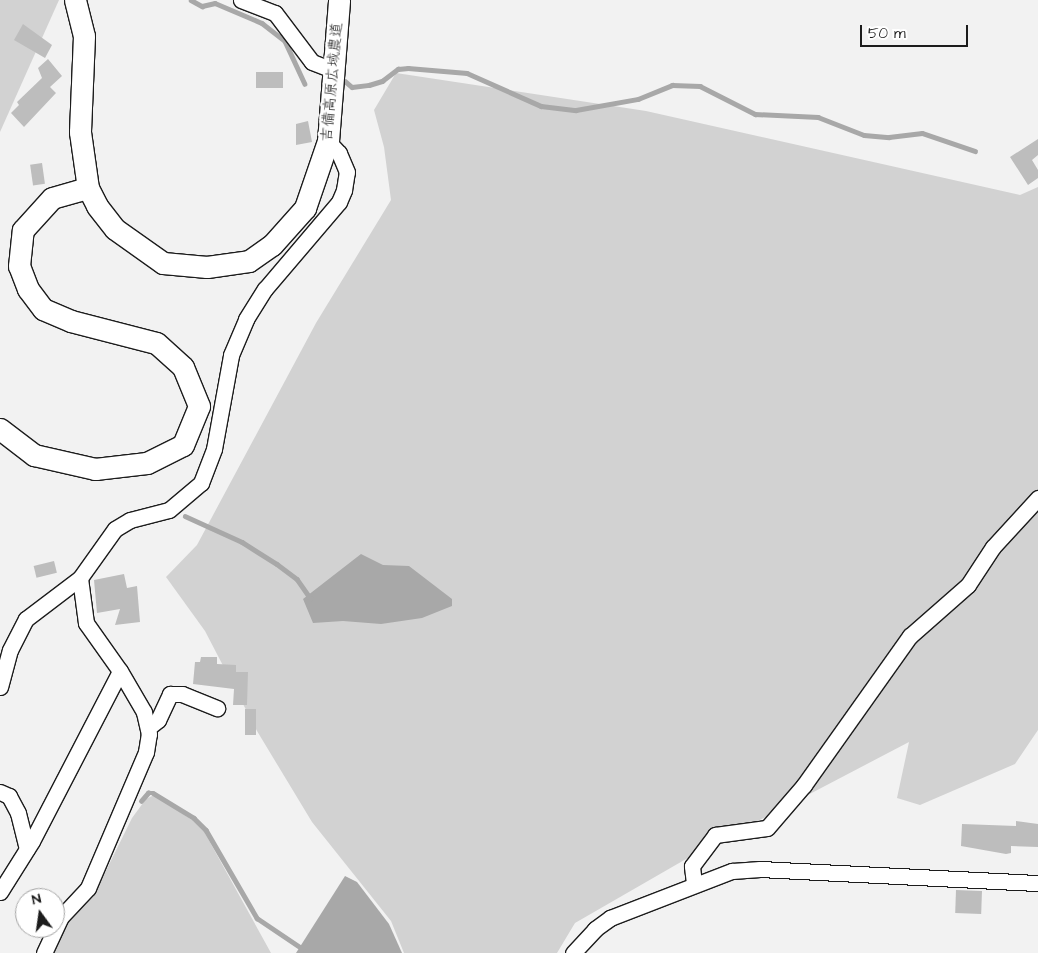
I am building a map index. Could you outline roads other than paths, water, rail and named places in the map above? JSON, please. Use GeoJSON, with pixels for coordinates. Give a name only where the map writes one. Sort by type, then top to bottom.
{"type":"FeatureCollection","features":[{"type":"Feature","properties":{"kind":"street","name":"吉備高原広域農道"},"geometry":{"type":"LineString","coordinates":[[75,0],[84,36],[80,132],[88,188],[114,229],[163,263],[207,267],[249,261],[272,245],[304,208],[328,141],[339,0]]}},
{"type":"Feature","properties":{"kind":"street"},"geometry":{"type":"LineString","coordinates":[[241,0],[274,13],[312,62],[334,71]]}},
{"type":"Feature","properties":{"kind":"street"},"geometry":{"type":"LineString","coordinates":[[0,687],[10,650],[26,619],[80,578],[115,529],[130,520],[169,510],[201,483],[214,449],[231,355],[246,319],[265,289],[339,202],[344,190],[347,172],[340,154],[328,141]]}},
{"type":"Feature","properties":{"kind":"street"},"geometry":{"type":"LineString","coordinates":[[0,430],[34,455],[95,469],[148,463],[183,445],[199,406],[183,367],[156,344],[71,322],[43,309],[28,289],[18,266],[23,230],[52,198],[88,188]]}},
{"type":"Feature","properties":{"kind":"street"},"geometry":{"type":"LineString","coordinates":[[694,883],[692,866],[715,835],[767,828],[804,785],[910,636],[968,585],[993,547],[1038,498]]}},
{"type":"Feature","properties":{"kind":"street"},"geometry":{"type":"LineString","coordinates":[[44,953],[60,918],[88,888],[146,752],[148,728],[144,712],[120,671],[86,623],[80,578]]}},
{"type":"Feature","properties":{"kind":"street"},"geometry":{"type":"LineString","coordinates":[[0,892],[27,850],[120,671]]}},
{"type":"Feature","properties":{"kind":"street"},"geometry":{"type":"LineString","coordinates":[[148,728],[158,720],[170,694],[182,694],[217,708]]}},
{"type":"Feature","properties":{"kind":"street"},"geometry":{"type":"LineString","coordinates":[[0,792],[9,796],[18,813],[27,850]]}},
{"type":"Feature","properties":{"kind":"street"},"geometry":{"type":"LineString","coordinates":[[574,953],[595,928],[610,918],[694,883],[732,871],[760,869],[1038,883]]}},
{"type":"Feature","properties":{"kind":"waterway"},"geometry":{"type":"LineString","coordinates":[[191,0],[202,6],[215,3],[262,23],[285,41],[305,84]]}},
{"type":"Feature","properties":{"kind":"waterway"},"geometry":{"type":"LineString","coordinates":[[345,81],[352,87],[369,85],[382,81],[398,69],[408,68],[467,73],[541,106],[576,110],[638,99],[672,85],[700,86],[755,114],[818,117],[864,135],[889,137],[922,133],[975,151]]}},
{"type":"Feature","properties":{"kind":"waterway"},"geometry":{"type":"LineString","coordinates":[[185,516],[242,542],[277,564],[297,579],[311,599]]}},
{"type":"Feature","properties":{"kind":"waterway"},"geometry":{"type":"LineString","coordinates":[[141,801],[148,793],[153,793],[194,818],[206,830],[257,918],[303,949]]}}]}
